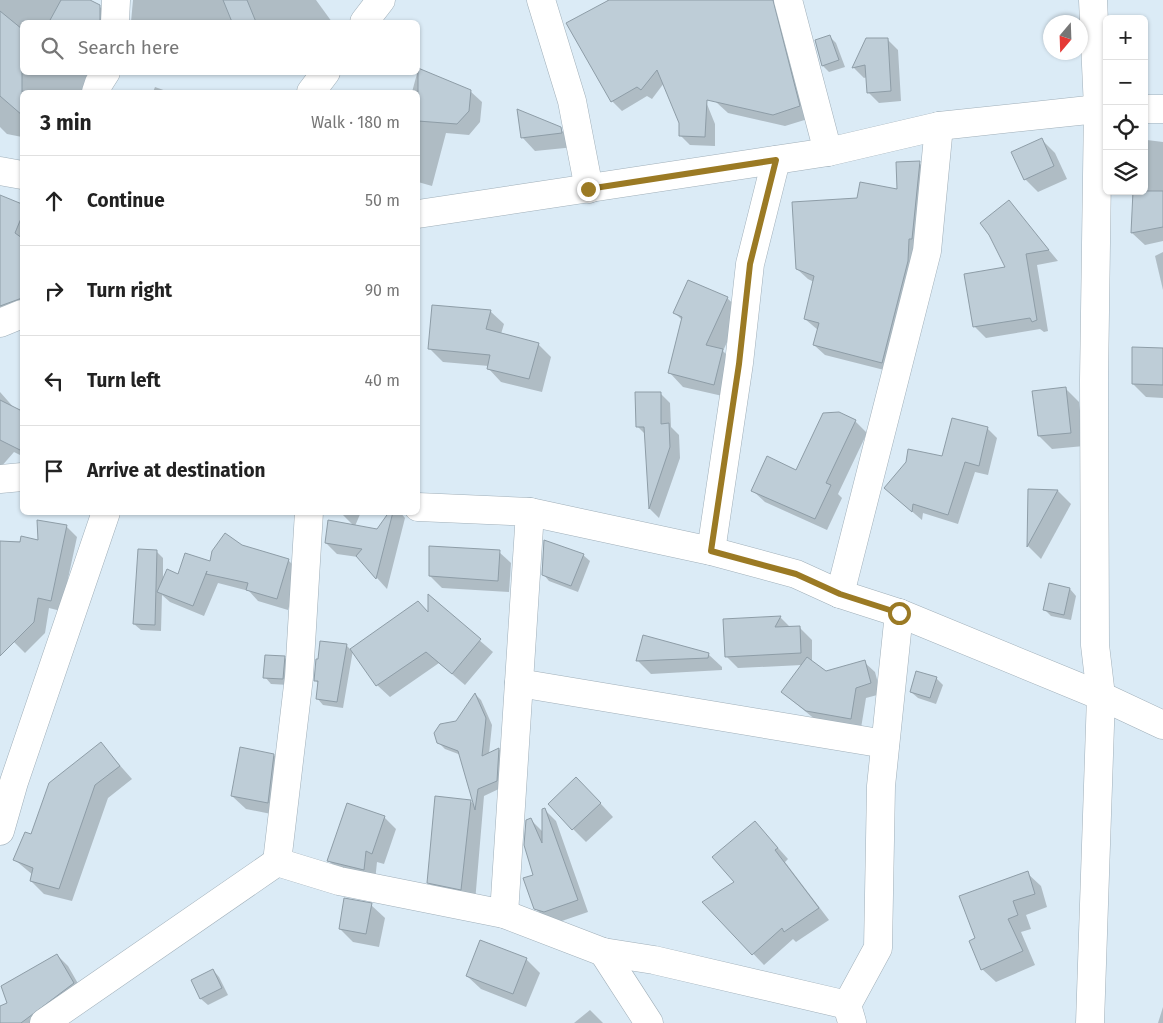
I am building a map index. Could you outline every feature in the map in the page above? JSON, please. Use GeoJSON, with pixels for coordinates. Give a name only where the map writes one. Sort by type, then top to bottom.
{"type":"FeatureCollection","features":[{"type":"Feature","properties":{"kind":"street"},"geometry":{"type":"LineString","coordinates":[[116,0],[116,20]]}},
{"type":"Feature","properties":{"kind":"street"},"geometry":{"type":"LineString","coordinates":[[366,20],[381,0]]}},
{"type":"Feature","properties":{"kind":"street"},"geometry":{"type":"LineString","coordinates":[[541,0],[572,102],[588,189]]}},
{"type":"Feature","properties":{"kind":"street"},"geometry":{"type":"LineString","coordinates":[[788,0],[828,152]]}},
{"type":"Feature","properties":{"kind":"street"},"geometry":{"type":"LineString","coordinates":[[1090,1023],[1101,696],[1094,636],[1094,380],[1102,108],[1093,0]]}},
{"type":"Feature","properties":{"kind":"street"},"geometry":{"type":"LineString","coordinates":[[97,90],[104,75]]}},
{"type":"Feature","properties":{"kind":"street"},"geometry":{"type":"LineString","coordinates":[[312,90],[324,75]]}},
{"type":"Feature","properties":{"kind":"street"},"geometry":{"type":"LineString","coordinates":[[420,214],[828,152],[939,126],[1102,108]]}},
{"type":"Feature","properties":{"kind":"street"},"geometry":{"type":"LineString","coordinates":[[1148,109],[1163,109]]}},
{"type":"Feature","properties":{"kind":"street"},"geometry":{"type":"LineString","coordinates":[[840,594],[927,250],[939,126]]}},
{"type":"Feature","properties":{"kind":"street"},"geometry":{"type":"LineString","coordinates":[[711,551],[739,364],[750,264],[776,160]]}},
{"type":"Feature","properties":{"kind":"street"},"geometry":{"type":"LineString","coordinates":[[0,171],[20,175]]}},
{"type":"Feature","properties":{"kind":"street"},"geometry":{"type":"LineString","coordinates":[[0,323],[20,315]]}},
{"type":"Feature","properties":{"kind":"street"},"geometry":{"type":"LineString","coordinates":[[0,479],[20,477]]}},
{"type":"Feature","properties":{"kind":"street"},"geometry":{"type":"LineString","coordinates":[[420,507],[530,512],[711,551],[796,574],[840,594],[899,613],[1101,696],[1163,725]]}},
{"type":"Feature","properties":{"kind":"street"},"geometry":{"type":"LineString","coordinates":[[504,914],[530,512]]}},
{"type":"Feature","properties":{"kind":"street"},"geometry":{"type":"LineString","coordinates":[[0,831],[14,782],[105,515]]}},
{"type":"Feature","properties":{"kind":"street"},"geometry":{"type":"LineString","coordinates":[[44,1023],[276,862],[299,677],[308,515]]}},
{"type":"Feature","properties":{"kind":"street"},"geometry":{"type":"LineString","coordinates":[[276,862],[339,881],[504,914],[603,952],[654,960],[850,1014],[878,948],[881,786],[899,613]]}},
{"type":"Feature","properties":{"kind":"street"},"geometry":{"type":"LineString","coordinates":[[519,683],[886,744]]}},
{"type":"Feature","properties":{"kind":"street"},"geometry":{"type":"LineString","coordinates":[[603,952],[649,1023]]}},
{"type":"Feature","properties":{"kind":"building"},"geometry":{"type":"Polygon","coordinates":[[[61,0],[90,0],[100,5],[100,20],[50,20],[61,0]]]}},
{"type":"Feature","properties":{"kind":"building"},"geometry":{"type":"Polygon","coordinates":[[[223,0],[247,0],[255,20],[231,20],[223,0]]]}},
{"type":"Feature","properties":{"kind":"building"},"geometry":{"type":"Polygon","coordinates":[[[609,0],[773,0],[800,106],[773,115],[707,100],[705,137],[679,136],[679,123],[657,70],[641,90],[637,87],[611,102],[566,23],[609,0]]]}},
{"type":"Feature","properties":{"kind":"building"},"geometry":{"type":"Polygon","coordinates":[[[0,11],[20,27],[20,75],[22,75],[22,90],[20,90],[20,113],[0,96],[0,11]]]}},
{"type":"Feature","properties":{"kind":"building"},"geometry":{"type":"Polygon","coordinates":[[[830,35],[839,60],[822,66],[815,40],[830,35]]]}},
{"type":"Feature","properties":{"kind":"building"},"geometry":{"type":"Polygon","coordinates":[[[866,38],[888,38],[891,91],[867,93],[865,65],[852,68],[866,38]]]}},
{"type":"Feature","properties":{"kind":"building"},"geometry":{"type":"Polygon","coordinates":[[[420,69],[471,90],[469,111],[457,124],[420,121],[420,90],[418,90],[420,69]]]}},
{"type":"Feature","properties":{"kind":"building"},"geometry":{"type":"Polygon","coordinates":[[[517,109],[561,127],[562,133],[521,138],[517,109]]]}},
{"type":"Feature","properties":{"kind":"building"},"geometry":{"type":"Polygon","coordinates":[[[1042,138],[1054,166],[1024,180],[1011,152],[1042,138]]]}},
{"type":"Feature","properties":{"kind":"building"},"geometry":{"type":"Polygon","coordinates":[[[920,161],[912,239],[909,239],[908,261],[882,363],[813,345],[819,323],[804,319],[814,276],[796,269],[792,202],[857,198],[860,182],[897,189],[896,162],[920,161]]]}},
{"type":"Feature","properties":{"kind":"building"},"geometry":{"type":"Polygon","coordinates":[[[1148,191],[1163,191],[1163,227],[1131,233],[1133,195],[1148,195],[1148,191]]]}},
{"type":"Feature","properties":{"kind":"building"},"geometry":{"type":"Polygon","coordinates":[[[0,195],[20,203],[20,221],[15,233],[20,237],[20,299],[0,306],[0,195]]]}},
{"type":"Feature","properties":{"kind":"building"},"geometry":{"type":"Polygon","coordinates":[[[1009,200],[1049,250],[1026,254],[1037,320],[1032,322],[1030,318],[973,327],[964,274],[1005,267],[989,235],[980,223],[1009,200]]]}},
{"type":"Feature","properties":{"kind":"building"},"geometry":{"type":"Polygon","coordinates":[[[688,280],[728,297],[706,345],[723,349],[714,385],[668,373],[682,317],[673,313],[688,280]]]}},
{"type":"Feature","properties":{"kind":"building"},"geometry":{"type":"Polygon","coordinates":[[[432,305],[491,310],[486,329],[539,343],[529,379],[487,369],[490,355],[428,349],[432,305]]]}},
{"type":"Feature","properties":{"kind":"building"},"geometry":{"type":"Polygon","coordinates":[[[1132,347],[1163,348],[1163,385],[1132,384],[1132,347]]]}},
{"type":"Feature","properties":{"kind":"building"},"geometry":{"type":"Polygon","coordinates":[[[1066,387],[1071,433],[1038,436],[1032,391],[1066,387]]]}},
{"type":"Feature","properties":{"kind":"building"},"geometry":{"type":"Polygon","coordinates":[[[635,392],[661,392],[661,424],[669,423],[670,447],[649,509],[644,427],[636,427],[635,392]]]}},
{"type":"Feature","properties":{"kind":"building"},"geometry":{"type":"Polygon","coordinates":[[[0,400],[20,410],[20,450],[0,440],[0,400]]]}},
{"type":"Feature","properties":{"kind":"building"},"geometry":{"type":"Polygon","coordinates":[[[839,412],[856,420],[826,483],[831,485],[815,519],[751,491],[767,456],[796,470],[823,413],[839,412]]]}},
{"type":"Feature","properties":{"kind":"building"},"geometry":{"type":"Polygon","coordinates":[[[952,418],[988,427],[979,466],[965,462],[948,515],[913,504],[912,512],[884,488],[906,462],[908,449],[942,456],[952,418]]]}},
{"type":"Feature","properties":{"kind":"building"},"geometry":{"type":"Polygon","coordinates":[[[1028,489],[1058,490],[1027,547],[1028,489]]]}},
{"type":"Feature","properties":{"kind":"building"},"geometry":{"type":"Polygon","coordinates":[[[387,515],[392,515],[376,579],[356,556],[362,549],[325,543],[328,520],[377,529],[387,515]]]}},
{"type":"Feature","properties":{"kind":"building"},"geometry":{"type":"Polygon","coordinates":[[[37,520],[67,525],[51,601],[38,598],[34,622],[0,656],[0,541],[20,542],[21,536],[38,540],[37,520]]]}},
{"type":"Feature","properties":{"kind":"building"},"geometry":{"type":"Polygon","coordinates":[[[225,533],[242,545],[289,559],[277,599],[246,590],[248,583],[206,574],[207,571],[193,606],[157,592],[167,569],[178,574],[185,553],[210,561],[212,551],[225,533]]]}},
{"type":"Feature","properties":{"kind":"building"},"geometry":{"type":"Polygon","coordinates":[[[544,540],[584,554],[571,586],[542,575],[544,540]]]}},
{"type":"Feature","properties":{"kind":"building"},"geometry":{"type":"Polygon","coordinates":[[[429,546],[500,550],[498,581],[429,576],[429,546]]]}},
{"type":"Feature","properties":{"kind":"building"},"geometry":{"type":"Polygon","coordinates":[[[138,549],[157,550],[155,625],[133,624],[138,549]]]}},
{"type":"Feature","properties":{"kind":"building"},"geometry":{"type":"Polygon","coordinates":[[[1049,583],[1070,588],[1064,615],[1043,610],[1049,583]]]}},
{"type":"Feature","properties":{"kind":"building"},"geometry":{"type":"Polygon","coordinates":[[[428,594],[481,639],[452,674],[426,652],[376,686],[350,649],[418,601],[428,612],[428,594]]]}},
{"type":"Feature","properties":{"kind":"building"},"geometry":{"type":"Polygon","coordinates":[[[781,616],[775,627],[800,626],[801,653],[725,657],[723,619],[781,616]]]}},
{"type":"Feature","properties":{"kind":"building"},"geometry":{"type":"Polygon","coordinates":[[[643,635],[709,653],[708,658],[636,661],[643,635]]]}},
{"type":"Feature","properties":{"kind":"building"},"geometry":{"type":"Polygon","coordinates":[[[320,641],[347,644],[337,702],[316,699],[318,681],[314,681],[320,641]]]}},
{"type":"Feature","properties":{"kind":"building"},"geometry":{"type":"Polygon","coordinates":[[[265,655],[285,656],[283,679],[263,678],[265,655]]]}},
{"type":"Feature","properties":{"kind":"building"},"geometry":{"type":"Polygon","coordinates":[[[807,657],[826,671],[865,660],[871,683],[856,688],[851,719],[806,711],[781,692],[807,657]]]}},
{"type":"Feature","properties":{"kind":"building"},"geometry":{"type":"Polygon","coordinates":[[[916,671],[937,677],[930,698],[910,692],[916,671]]]}},
{"type":"Feature","properties":{"kind":"building"},"geometry":{"type":"Polygon","coordinates":[[[475,693],[486,718],[482,756],[499,748],[497,781],[478,789],[475,810],[458,751],[437,743],[434,733],[440,724],[456,721],[475,693]]]}},
{"type":"Feature","properties":{"kind":"building"},"geometry":{"type":"Polygon","coordinates":[[[101,742],[120,766],[95,785],[59,889],[30,881],[33,868],[13,860],[25,832],[31,834],[49,783],[101,742]]]}},
{"type":"Feature","properties":{"kind":"building"},"geometry":{"type":"Polygon","coordinates":[[[240,747],[274,754],[268,803],[231,796],[240,747]]]}},
{"type":"Feature","properties":{"kind":"building"},"geometry":{"type":"Polygon","coordinates":[[[576,777],[601,803],[572,830],[548,804],[576,777]]]}},
{"type":"Feature","properties":{"kind":"building"},"geometry":{"type":"Polygon","coordinates":[[[435,796],[471,800],[461,890],[427,883],[435,796]]]}},
{"type":"Feature","properties":{"kind":"building"},"geometry":{"type":"Polygon","coordinates":[[[347,803],[385,816],[372,854],[366,851],[364,870],[327,861],[347,803]]]}},
{"type":"Feature","properties":{"kind":"building"},"geometry":{"type":"Polygon","coordinates":[[[545,808],[578,900],[544,912],[534,909],[523,878],[533,875],[524,845],[526,820],[531,818],[542,843],[542,809],[545,808]]]}},
{"type":"Feature","properties":{"kind":"building"},"geometry":{"type":"Polygon","coordinates":[[[755,821],[778,848],[775,850],[819,908],[784,932],[782,928],[752,955],[702,902],[734,882],[712,857],[755,821]]]}},
{"type":"Feature","properties":{"kind":"building"},"geometry":{"type":"Polygon","coordinates":[[[1028,871],[1035,894],[1013,901],[1018,915],[1008,919],[1023,951],[981,970],[969,941],[975,938],[959,896],[1028,871]]]}},
{"type":"Feature","properties":{"kind":"building"},"geometry":{"type":"Polygon","coordinates":[[[344,898],[372,903],[366,934],[339,929],[344,898]]]}},
{"type":"Feature","properties":{"kind":"building"},"geometry":{"type":"Polygon","coordinates":[[[480,940],[527,958],[513,994],[466,976],[480,940]]]}},
{"type":"Feature","properties":{"kind":"building"},"geometry":{"type":"Polygon","coordinates":[[[57,954],[74,983],[21,1023],[0,1023],[0,1006],[7,1003],[1,986],[57,954]]]}},
{"type":"Feature","properties":{"kind":"building"},"geometry":{"type":"Polygon","coordinates":[[[213,969],[222,988],[200,999],[191,980],[213,969]]]}},
{"type":"Feature","properties":{"kind":"route"},"geometry":{"type":"LineString","coordinates":[[588,189],[776,160],[750,264],[739,364],[711,551],[796,574],[840,594],[899,613]]}}]}
